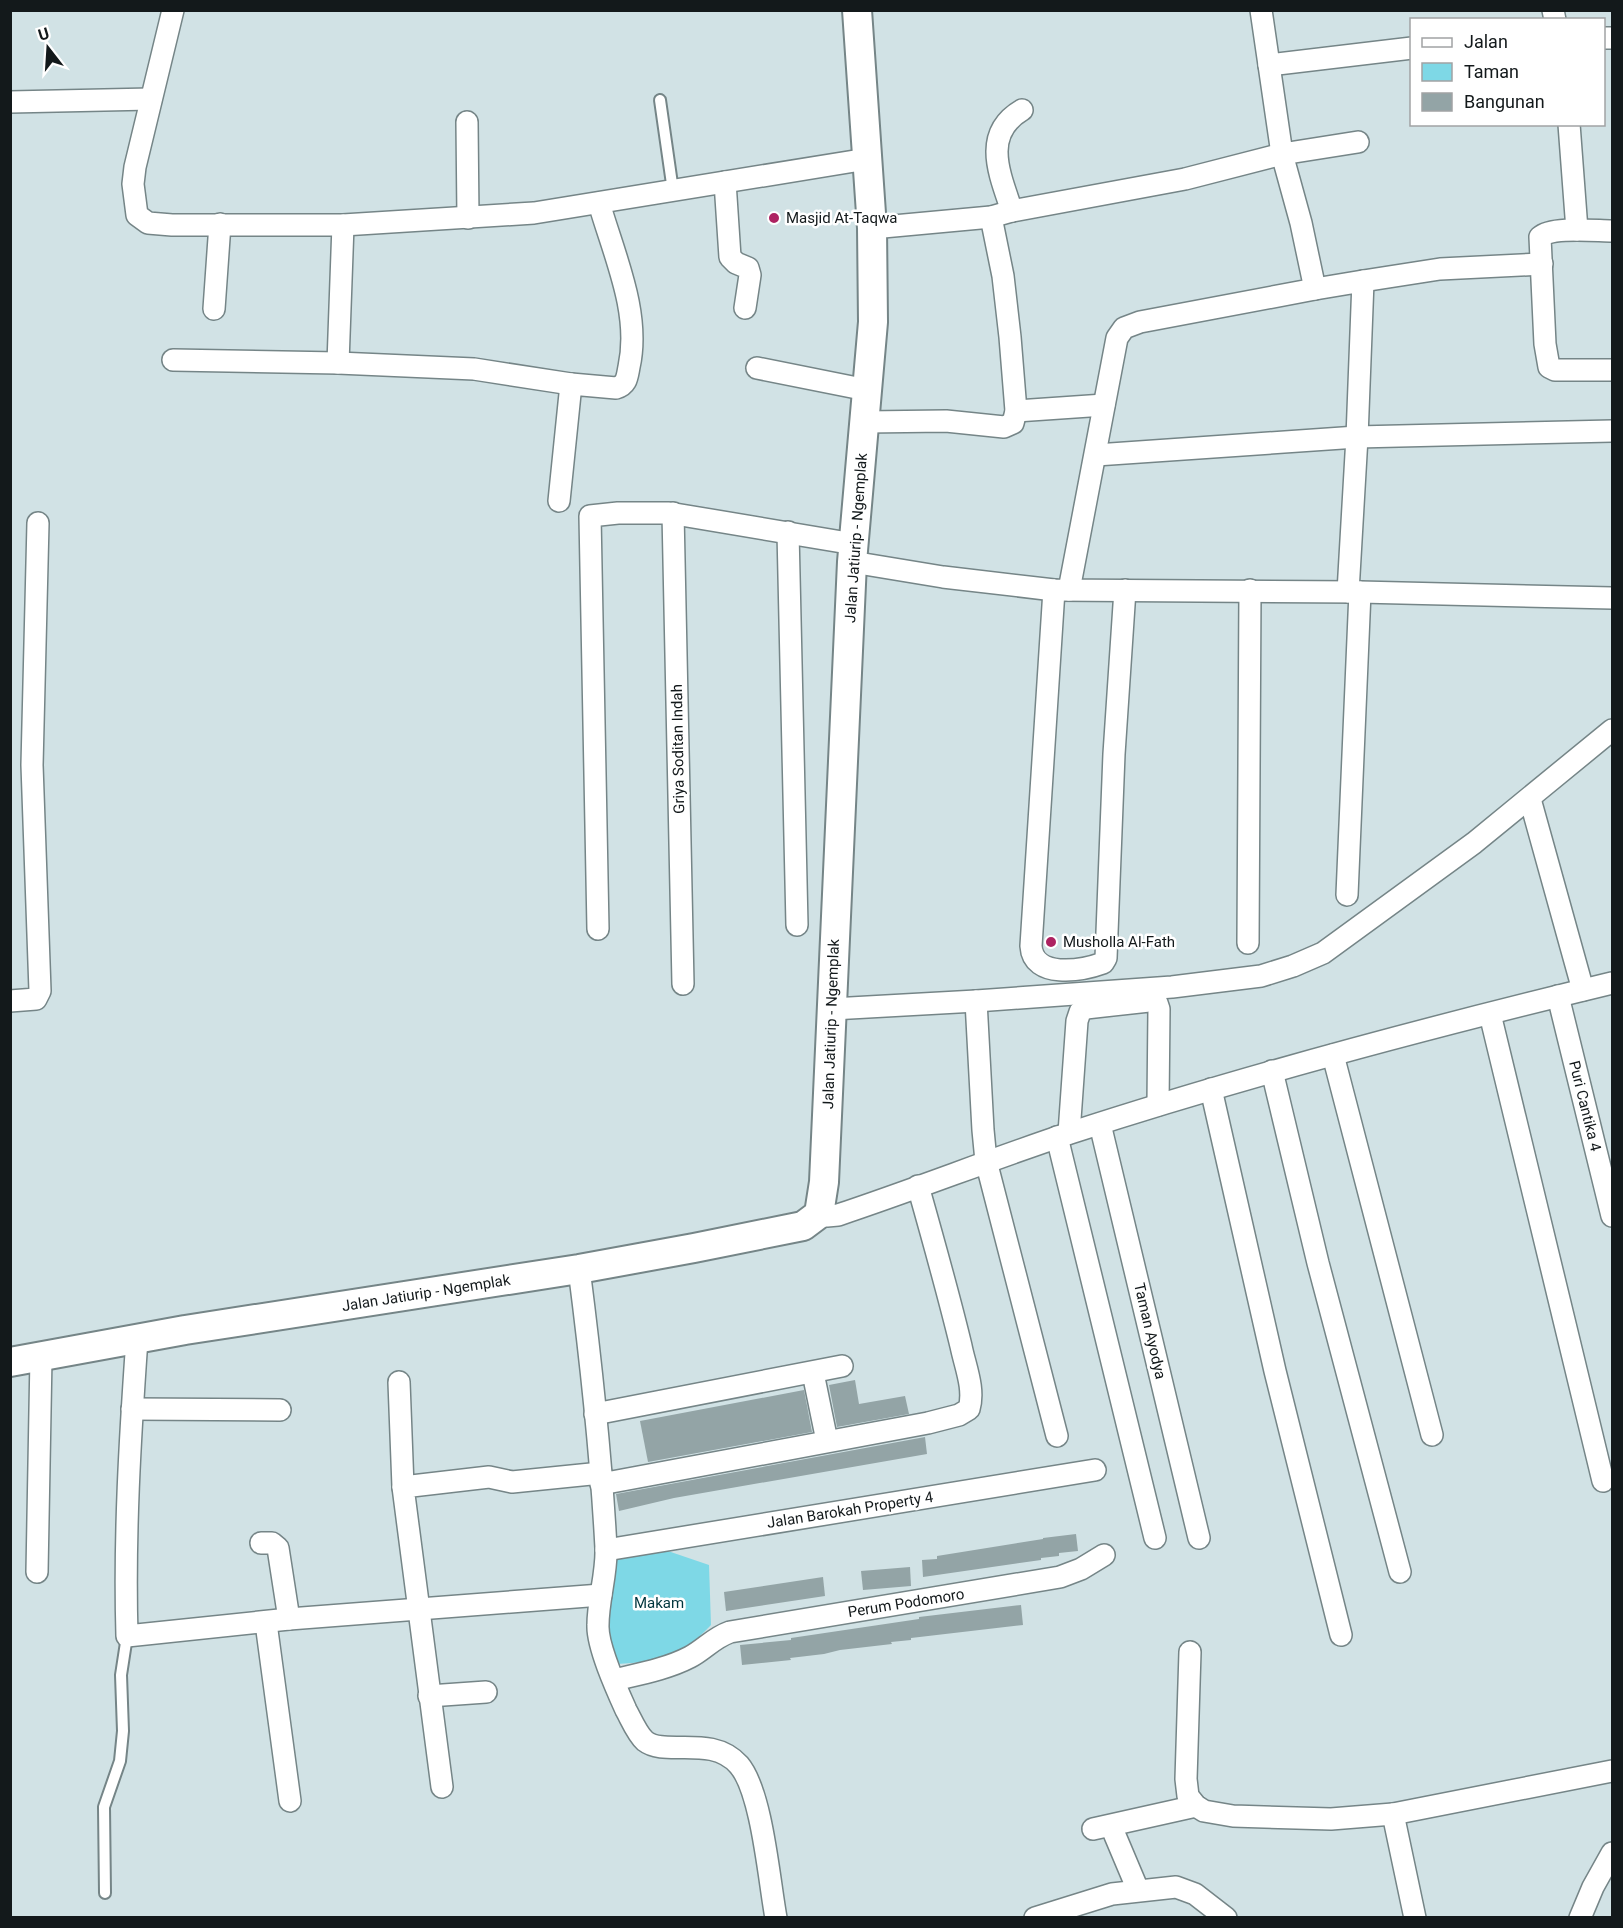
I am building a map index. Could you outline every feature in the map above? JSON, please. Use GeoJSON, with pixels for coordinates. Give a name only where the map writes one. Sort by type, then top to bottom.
{"type":"FeatureCollection","features":[{"type":"Feature","properties":{"kind":"street"},"geometry":{"type":"LineString","coordinates":[[173,10],[138,153],[133,184],[137,215],[148,223],[343,225],[534,213],[867,159]]}},
{"type":"Feature","properties":{"kind":"street","name":"Jalan Jatiurip - Ngemplak"},"geometry":{"type":"LineString","coordinates":[[10,1362],[579,1269],[803,1226],[819,1214],[824,1182],[853,553],[873,322],[872,228],[857,10]]}},
{"type":"Feature","properties":{"kind":"street"},"geometry":{"type":"LineString","coordinates":[[1261,10],[1282,153],[1301,223],[1315,289]]}},
{"type":"Feature","properties":{"kind":"street"},"geometry":{"type":"LineString","coordinates":[[1269,65],[1410,48]]}},
{"type":"Feature","properties":{"kind":"street"},"geometry":{"type":"LineString","coordinates":[[10,102],[151,99]]}},
{"type":"Feature","properties":{"kind":"street"},"geometry":{"type":"LineString","coordinates":[[1012,211],[1002,178],[997,139],[1000,131],[1015,114],[1022,110]]}},
{"type":"Feature","properties":{"kind":"street"},"geometry":{"type":"LineString","coordinates":[[467,122],[468,218]]}},
{"type":"Feature","properties":{"kind":"street"},"geometry":{"type":"LineString","coordinates":[[1569,126],[1577,230]]}},
{"type":"Feature","properties":{"kind":"street"},"geometry":{"type":"LineString","coordinates":[[872,228],[991,217],[1012,211],[1185,180],[1282,153],[1358,142]]}},
{"type":"Feature","properties":{"kind":"street"},"geometry":{"type":"LineString","coordinates":[[725,182],[730,257],[736,263],[748,268],[750,275],[745,308]]}},
{"type":"Feature","properties":{"kind":"street"},"geometry":{"type":"LineString","coordinates":[[173,360],[338,363],[474,369],[571,384],[616,388],[622,386],[626,381],[633,347],[633,331],[624,287],[599,204]]}},
{"type":"Feature","properties":{"kind":"street"},"geometry":{"type":"LineString","coordinates":[[865,422],[946,421],[1004,427],[1014,423],[1016,411],[1003,276],[991,217]]}},
{"type":"Feature","properties":{"kind":"street"},"geometry":{"type":"LineString","coordinates":[[214,309],[219,224]]}},
{"type":"Feature","properties":{"kind":"street"},"geometry":{"type":"LineString","coordinates":[[338,363],[343,225]]}},
{"type":"Feature","properties":{"kind":"street"},"geometry":{"type":"LineString","coordinates":[[1612,231],[1577,230],[1540,237],[1545,344],[1549,368],[1612,370]]}},
{"type":"Feature","properties":{"kind":"street"},"geometry":{"type":"LineString","coordinates":[[1125,590],[1114,754],[1106,958],[1103,963],[1095,966],[1051,970],[1035,962],[1031,946],[1061,590],[1096,455],[1117,338],[1124,328],[1140,322],[1315,289],[1440,269],[1542,264]]}},
{"type":"Feature","properties":{"kind":"street"},"geometry":{"type":"LineString","coordinates":[[1347,895],[1357,437],[1363,281]]}},
{"type":"Feature","properties":{"kind":"street"},"geometry":{"type":"LineString","coordinates":[[757,368],[867,390]]}},
{"type":"Feature","properties":{"kind":"street"},"geometry":{"type":"LineString","coordinates":[[559,501],[571,384]]}},
{"type":"Feature","properties":{"kind":"street"},"geometry":{"type":"LineString","coordinates":[[1016,411],[1104,405]]}},
{"type":"Feature","properties":{"kind":"street"},"geometry":{"type":"LineString","coordinates":[[1096,455],[1357,437],[1612,431]]}},
{"type":"Feature","properties":{"kind":"street"},"geometry":{"type":"LineString","coordinates":[[598,929],[590,516],[644,512],[673,513],[788,532],[853,553],[943,577],[1061,590],[1250,590],[1612,598]]}},
{"type":"Feature","properties":{"kind":"street","name":"Griya Soditan Indah"},"geometry":{"type":"LineString","coordinates":[[673,513],[683,984]]}},
{"type":"Feature","properties":{"kind":"street"},"geometry":{"type":"LineString","coordinates":[[10,1001],[36,999],[40,991],[32,765],[38,523]]}},
{"type":"Feature","properties":{"kind":"street"},"geometry":{"type":"LineString","coordinates":[[788,532],[797,925]]}},
{"type":"Feature","properties":{"kind":"street"},"geometry":{"type":"LineString","coordinates":[[1248,943],[1250,590]]}},
{"type":"Feature","properties":{"kind":"street"},"geometry":{"type":"LineString","coordinates":[[832,994],[976,1001],[1172,987],[1261,976],[1293,966],[1323,953],[1474,843],[1612,730]]}},
{"type":"Feature","properties":{"kind":"street"},"geometry":{"type":"LineString","coordinates":[[1530,799],[1583,990]]}},
{"type":"Feature","properties":{"kind":"street"},"geometry":{"type":"LineString","coordinates":[[819,1214],[838,1215],[1063,1135],[1272,1071],[1612,983]]}},
{"type":"Feature","properties":{"kind":"street","name":"Puri Cantika 4"},"geometry":{"type":"LineString","coordinates":[[1558,996],[1612,1216]]}},
{"type":"Feature","properties":{"kind":"street"},"geometry":{"type":"LineString","coordinates":[[976,1001],[986,1161],[1057,1436]]}},
{"type":"Feature","properties":{"kind":"street"},"geometry":{"type":"LineString","coordinates":[[1155,1538],[1063,1135],[1080,1012],[1086,1008],[1149,1001],[1157,1003],[1159,1009],[1158,1105]]}},
{"type":"Feature","properties":{"kind":"street"},"geometry":{"type":"LineString","coordinates":[[1490,1014],[1603,1481]]}},
{"type":"Feature","properties":{"kind":"street"},"geometry":{"type":"LineString","coordinates":[[1333,1054],[1432,1435]]}},
{"type":"Feature","properties":{"kind":"street"},"geometry":{"type":"LineString","coordinates":[[1272,1071],[1318,1263],[1400,1572]]}},
{"type":"Feature","properties":{"kind":"street"},"geometry":{"type":"LineString","coordinates":[[1211,1089],[1275,1371],[1341,1635]]}},
{"type":"Feature","properties":{"kind":"street","name":"Taman Ayodya"},"geometry":{"type":"LineString","coordinates":[[1100,1124],[1199,1538]]}},
{"type":"Feature","properties":{"kind":"street"},"geometry":{"type":"LineString","coordinates":[[403,1486],[489,1477],[512,1482],[601,1478],[945,1420],[969,1409],[972,1397],[950,1298],[918,1186]]}},
{"type":"Feature","properties":{"kind":"street"},"geometry":{"type":"LineString","coordinates":[[579,1269],[595,1414],[606,1550],[598,1633],[626,1710],[644,1741],[662,1746],[704,1748],[723,1753],[732,1758],[747,1777],[761,1828],[776,1917]]}},
{"type":"Feature","properties":{"kind":"street"},"geometry":{"type":"LineString","coordinates":[[137,1340],[125,1588],[127,1636],[289,1619],[601,1595]]}},
{"type":"Feature","properties":{"kind":"street"},"geometry":{"type":"LineString","coordinates":[[37,1572],[41,1357]]}},
{"type":"Feature","properties":{"kind":"street"},"geometry":{"type":"LineString","coordinates":[[595,1414],[842,1366]]}},
{"type":"Feature","properties":{"kind":"street"},"geometry":{"type":"LineString","coordinates":[[813,1373],[827,1441]]}},
{"type":"Feature","properties":{"kind":"street"},"geometry":{"type":"LineString","coordinates":[[399,1382],[403,1486],[417,1610],[442,1787]]}},
{"type":"Feature","properties":{"kind":"street"},"geometry":{"type":"LineString","coordinates":[[132,1409],[280,1410]]}},
{"type":"Feature","properties":{"kind":"street","name":"Jalan Barokah Property 4"},"geometry":{"type":"LineString","coordinates":[[606,1550],[1095,1470]]}},
{"type":"Feature","properties":{"kind":"street"},"geometry":{"type":"LineString","coordinates":[[261,1543],[272,1543],[278,1548],[289,1619]]}},
{"type":"Feature","properties":{"kind":"street","name":"Perum Podomoro"},"geometry":{"type":"LineString","coordinates":[[614,1680],[674,1665],[693,1656],[716,1637],[730,1632],[1060,1577],[1082,1569],[1104,1555]]}},
{"type":"Feature","properties":{"kind":"street"},"geometry":{"type":"LineString","coordinates":[[266,1623],[290,1801]]}},
{"type":"Feature","properties":{"kind":"street"},"geometry":{"type":"LineString","coordinates":[[1190,1652],[1186,1779],[1188,1796],[1196,1806],[1204,1811],[1233,1816],[1331,1819],[1393,1814],[1612,1771]]}},
{"type":"Feature","properties":{"kind":"street"},"geometry":{"type":"LineString","coordinates":[[429,1696],[486,1692]]}},
{"type":"Feature","properties":{"kind":"street"},"geometry":{"type":"LineString","coordinates":[[1138,1890],[1102,1827],[1196,1806]]}},
{"type":"Feature","properties":{"kind":"street"},"geometry":{"type":"LineString","coordinates":[[1393,1814],[1415,1917]]}},
{"type":"Feature","properties":{"kind":"street"},"geometry":{"type":"LineString","coordinates":[[1580,1917],[1612,1853]]}},
{"type":"Feature","properties":{"kind":"street"},"geometry":{"type":"LineString","coordinates":[[1035,1917],[1112,1894],[1176,1887],[1194,1894],[1226,1917]]}},
{"type":"Feature","properties":{"kind":"lane"},"geometry":{"type":"LineString","coordinates":[[660,100],[673,191]]}},
{"type":"Feature","properties":{"kind":"lane"},"geometry":{"type":"LineString","coordinates":[[105,1893],[104,1807],[120,1761],[123,1731],[121,1676],[127,1636]]}},
{"type":"Feature","properties":{"kind":"green space","name":"Makam"},"geometry":{"type":"Polygon","coordinates":[[[662,1549],[709,1565],[711,1625],[690,1644],[669,1655],[658,1659],[617,1664],[606,1626],[617,1557],[662,1549]]]}},
{"type":"Feature","properties":{"kind":"building"},"geometry":{"type":"Polygon","coordinates":[[[855,1380],[859,1404],[905,1396],[909,1414],[837,1427],[829,1385],[855,1380]]]}},
{"type":"Feature","properties":{"kind":"building"},"geometry":{"type":"Polygon","coordinates":[[[804,1390],[812,1432],[648,1462],[640,1421],[804,1390]]]}},
{"type":"Feature","properties":{"kind":"building"},"geometry":{"type":"Polygon","coordinates":[[[925,1437],[927,1454],[674,1498],[619,1511],[616,1494],[925,1437]]]}},
{"type":"Feature","properties":{"kind":"building"},"geometry":{"type":"Polygon","coordinates":[[[1076,1534],[1078,1551],[1059,1553],[1059,1556],[1041,1558],[1041,1560],[923,1577],[922,1560],[1076,1534]]]}},
{"type":"Feature","properties":{"kind":"building"},"geometry":{"type":"Polygon","coordinates":[[[910,1567],[911,1586],[863,1590],[861,1571],[910,1567]]]}},
{"type":"Feature","properties":{"kind":"building"},"geometry":{"type":"Polygon","coordinates":[[[823,1577],[825,1596],[726,1611],[724,1592],[823,1577]]]}},
{"type":"Feature","properties":{"kind":"building"},"geometry":{"type":"Polygon","coordinates":[[[1021,1605],[1023,1625],[911,1638],[911,1640],[891,1642],[892,1644],[790,1658],[791,1660],[742,1665],[740,1645],[791,1640],[791,1638],[919,1619],[919,1617],[1021,1605]]]}},
{"type":"Feature","properties":{"kind":"place","name":"Masjid At-Taqwa"},"geometry":{"type":"Point","coordinates":[774,218]}},
{"type":"Feature","properties":{"kind":"place","name":"Musholla Al-Fath"},"geometry":{"type":"Point","coordinates":[1051,942]}}]}
